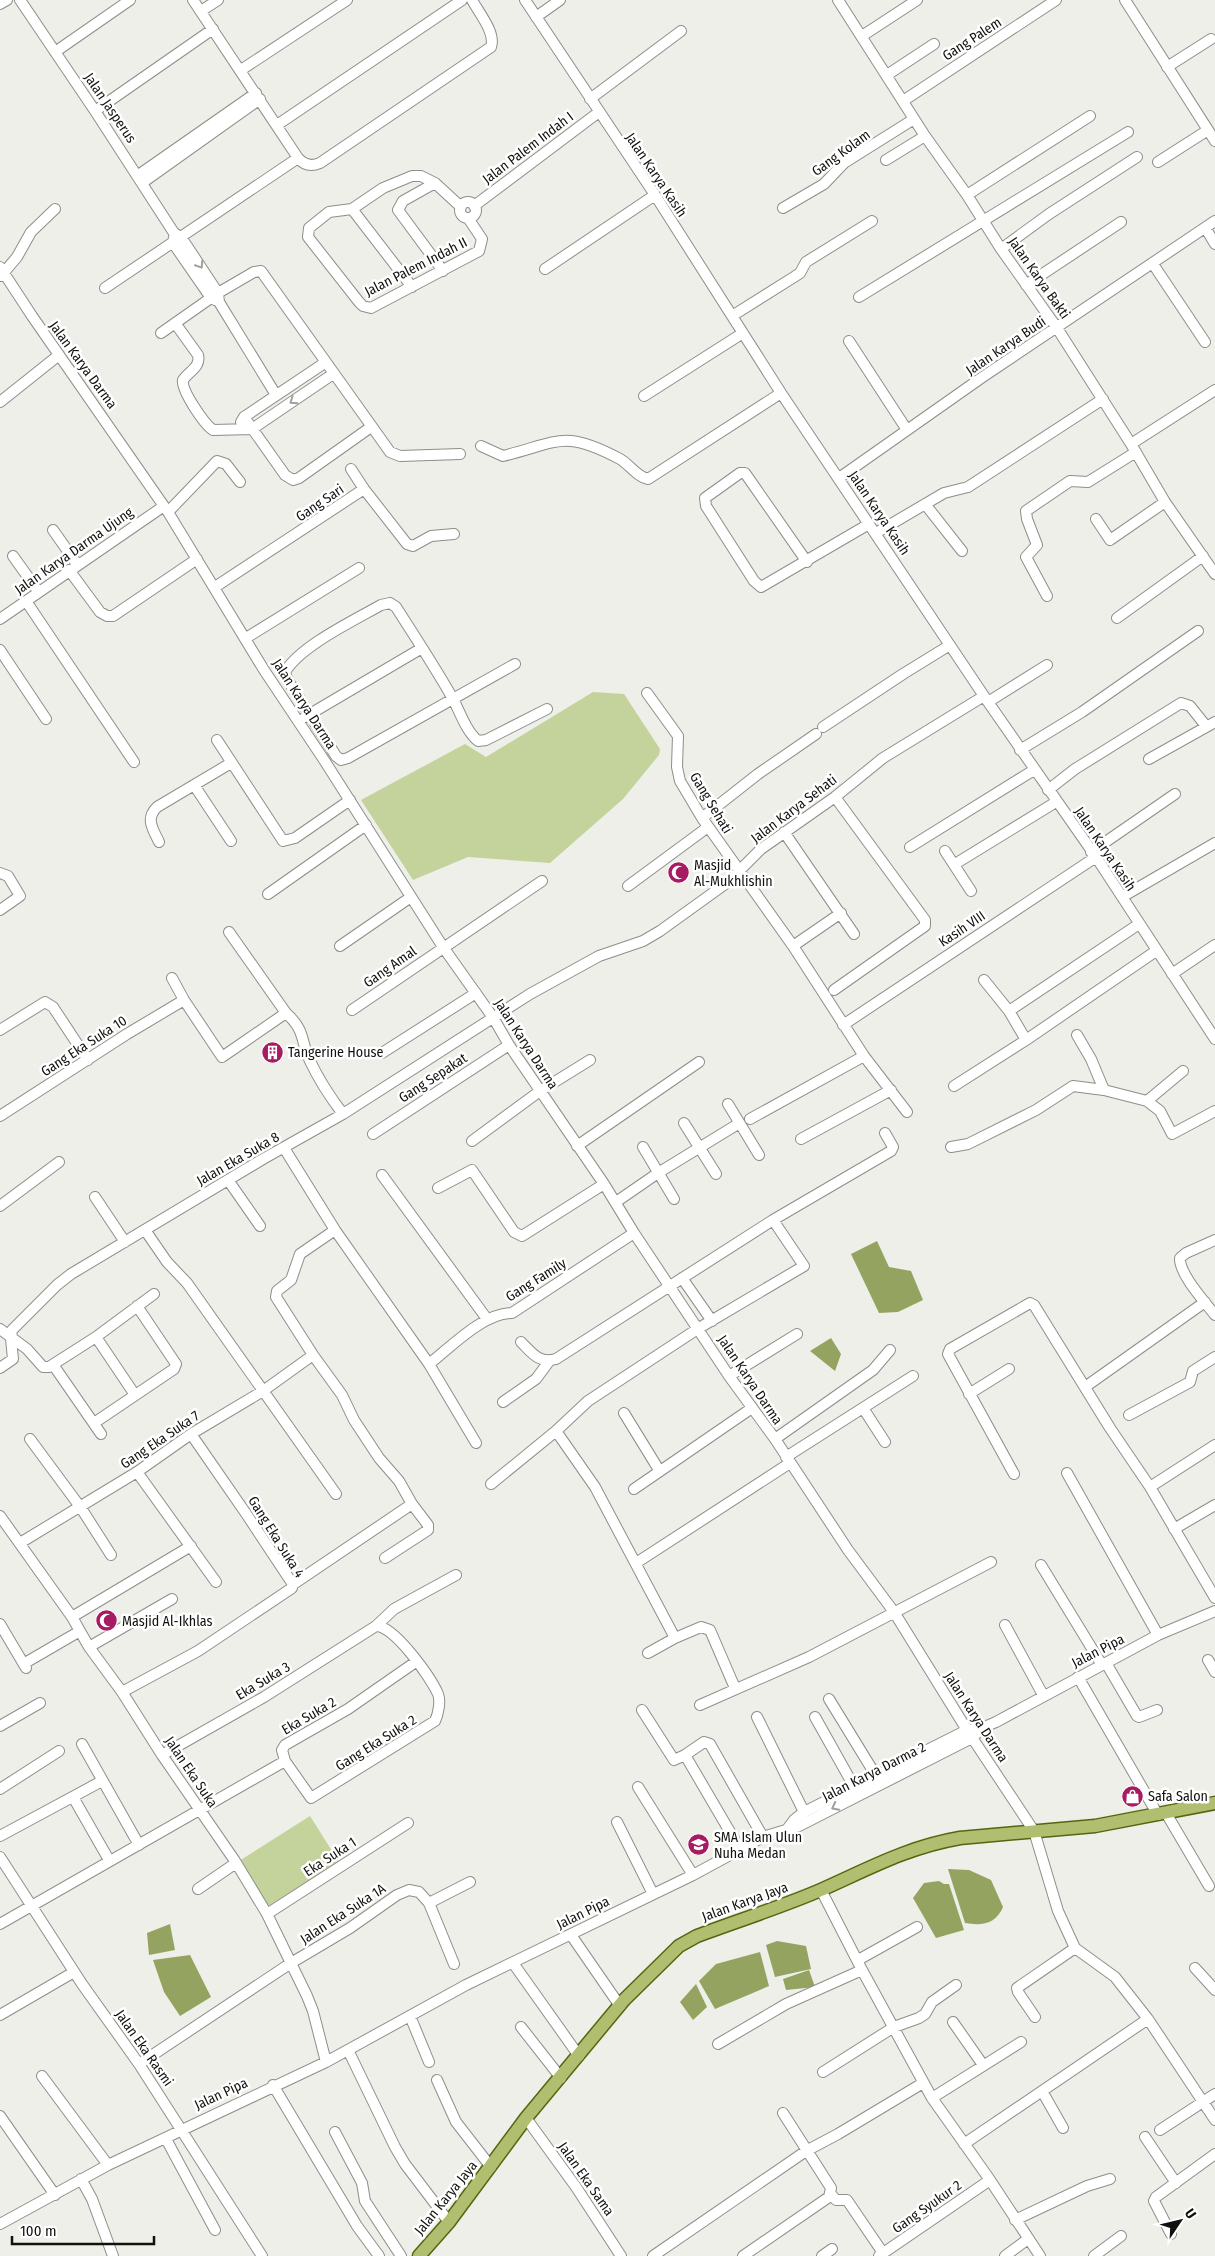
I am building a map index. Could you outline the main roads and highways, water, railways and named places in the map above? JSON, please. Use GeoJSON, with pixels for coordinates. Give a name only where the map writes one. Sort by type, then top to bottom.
{"type":"FeatureCollection","features":[{"type":"Feature","properties":{"kind":"main road","name":"Jalan Karya Jaya"},"geometry":{"type":"LineString","coordinates":[[419,2256],[491,2167],[526,2118],[620,2006],[679,1946],[697,1936],[822,1890],[902,1852],[938,1842],[960,1838],[1095,1826],[1215,1803]]}},
{"type":"Feature","properties":{"kind":"place","name":"Masjid Al-Mukhlishin"},"geometry":{"type":"Point","coordinates":[678,873]}},
{"type":"Feature","properties":{"kind":"place","name":"Tangerine House"},"geometry":{"type":"Point","coordinates":[272,1052]}},
{"type":"Feature","properties":{"kind":"place","name":"Masjid Al-Ikhlas"},"geometry":{"type":"Point","coordinates":[106,1621]}},
{"type":"Feature","properties":{"kind":"place","name":"Safa Salon"},"geometry":{"type":"Point","coordinates":[1132,1796]}},
{"type":"Feature","properties":{"kind":"place","name":"SMA Islam Ulun Nuha Medan"},"geometry":{"type":"Point","coordinates":[698,1845]}}]}
